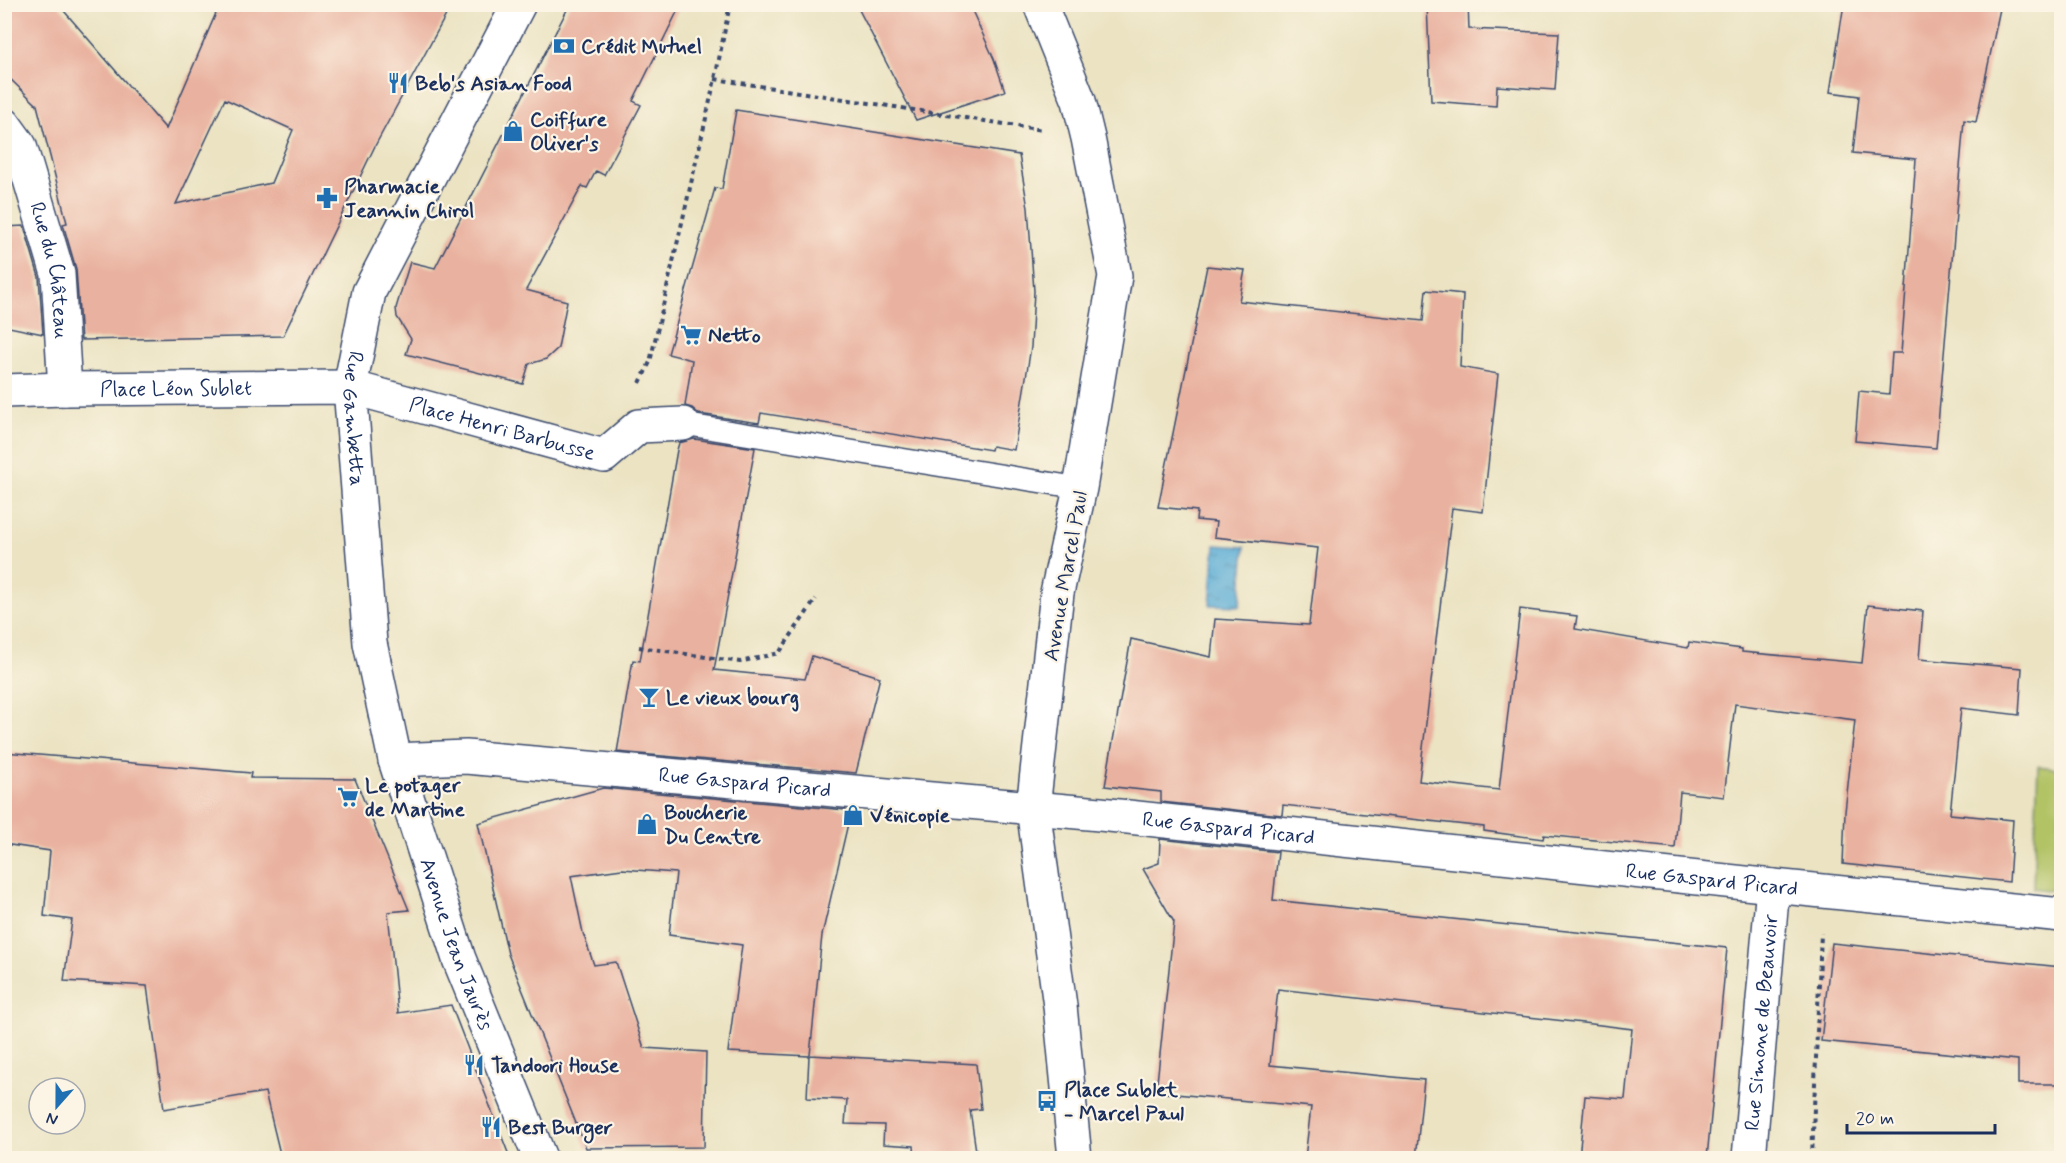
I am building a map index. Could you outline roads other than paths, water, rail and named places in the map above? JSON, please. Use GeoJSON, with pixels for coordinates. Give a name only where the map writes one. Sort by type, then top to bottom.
{"type":"FeatureCollection","features":[{"type":"Feature","properties":{"kind":"street","name":"Rue Gambetta"},"geometry":{"type":"LineString","coordinates":[[395,760],[370,643],[350,387],[369,292],[519,4]]}},
{"type":"Feature","properties":{"kind":"street","name":"Avenue Marcel Paul"},"geometry":{"type":"LineString","coordinates":[[1040,4],[1079,100],[1114,276],[1080,488],[1058,593],[1033,808],[1060,1006],[1075,1158]]}},
{"type":"Feature","properties":{"kind":"street","name":"Rue du Château"},"geometry":{"type":"LineString","coordinates":[[4,124],[20,146],[58,274],[66,389]]}},
{"type":"Feature","properties":{"kind":"street","name":"Place Léon Sublet"},"geometry":{"type":"LineString","coordinates":[[4,391],[350,387]]}},
{"type":"Feature","properties":{"kind":"street","name":"Place Henri Barbusse"},"geometry":{"type":"LineString","coordinates":[[350,387],[604,456],[639,426],[682,424]]}},
{"type":"Feature","properties":{"kind":"street","name":"Rue Gaspard Picard"},"geometry":{"type":"LineString","coordinates":[[395,760],[466,757],[1033,808],[2061,915]]}},
{"type":"Feature","properties":{"kind":"street","name":"Avenue Jean Jaurès"},"geometry":{"type":"LineString","coordinates":[[395,760],[459,959],[540,1158]]}},
{"type":"Feature","properties":{"kind":"street","name":"Rue Simone de Beauvoir"},"geometry":{"type":"LineString","coordinates":[[1749,1158],[1773,886]]}},
{"type":"Feature","properties":{"kind":"lane"},"geometry":{"type":"LineString","coordinates":[[682,424],[1080,488]]}},
{"type":"Feature","properties":{"kind":"water"},"geometry":{"type":"Polygon","coordinates":[[[1215,545],[1245,547],[1240,606],[1210,605],[1215,545]]]}},
{"type":"Feature","properties":{"kind":"place","name":"Crédit Mutuel"},"geometry":{"type":"Point","coordinates":[564,46]}},
{"type":"Feature","properties":{"kind":"place","name":"Beb's Asian Food"},"geometry":{"type":"Point","coordinates":[398,83]}},
{"type":"Feature","properties":{"kind":"place","name":"Coiffure Oliver's"},"geometry":{"type":"Point","coordinates":[513,131]}},
{"type":"Feature","properties":{"kind":"place","name":"Pharmacie Jeannin Chirol"},"geometry":{"type":"Point","coordinates":[327,198]}},
{"type":"Feature","properties":{"kind":"place","name":"Netto"},"geometry":{"type":"Point","coordinates":[691,335]}},
{"type":"Feature","properties":{"kind":"place","name":"Le vieux bourg"},"geometry":{"type":"Point","coordinates":[649,697]}},
{"type":"Feature","properties":{"kind":"place","name":"Le potager de Martine"},"geometry":{"type":"Point","coordinates":[348,797]}},
{"type":"Feature","properties":{"kind":"place","name":"Vénicopie"},"geometry":{"type":"Point","coordinates":[853,815]}},
{"type":"Feature","properties":{"kind":"place","name":"Boucherie Du Centre"},"geometry":{"type":"Point","coordinates":[647,824]}},
{"type":"Feature","properties":{"kind":"place","name":"Tandoori House"},"geometry":{"type":"Point","coordinates":[474,1065]}},
{"type":"Feature","properties":{"kind":"place","name":"Place Sublet - Marcel Paul"},"geometry":{"type":"Point","coordinates":[1047,1101]}},
{"type":"Feature","properties":{"kind":"place","name":"Best Burger"},"geometry":{"type":"Point","coordinates":[491,1127]}}]}
